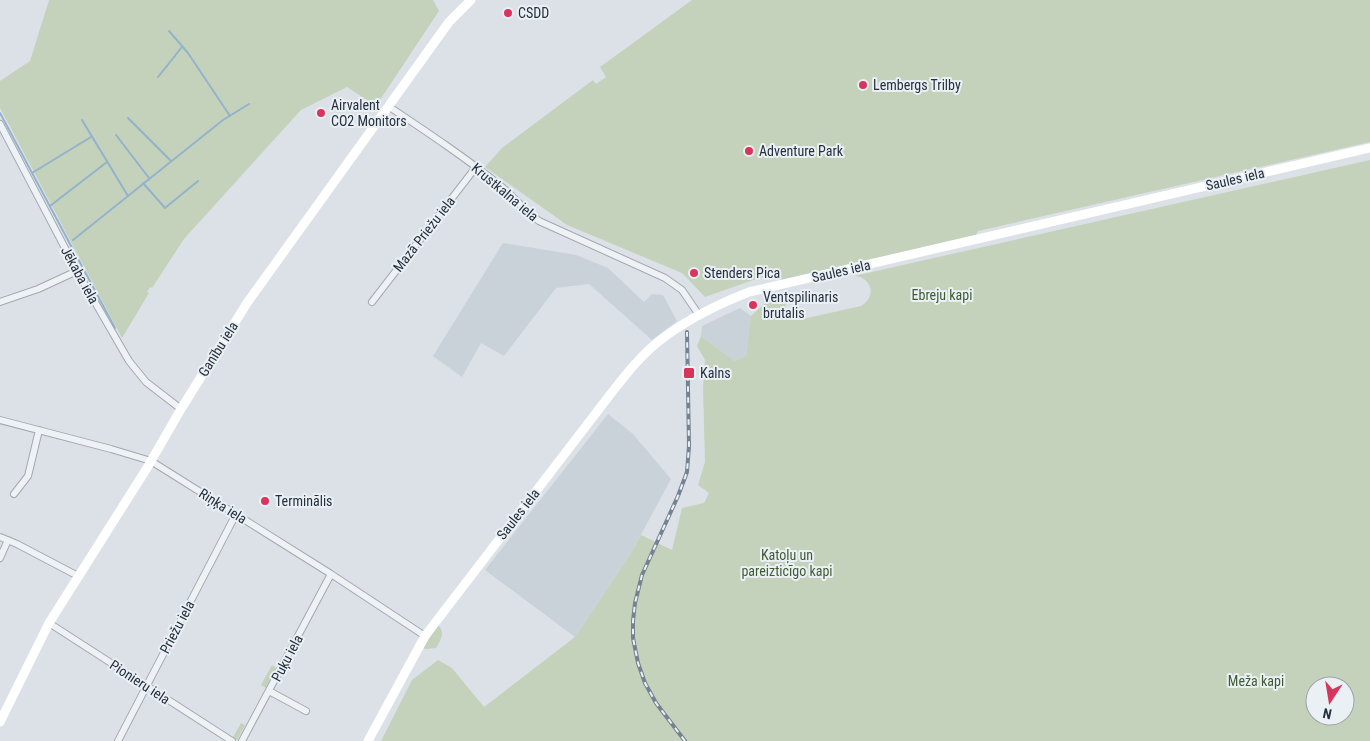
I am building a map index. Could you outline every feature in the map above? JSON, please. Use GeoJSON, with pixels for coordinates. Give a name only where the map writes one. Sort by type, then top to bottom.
{"type":"FeatureCollection","features":[{"type":"Feature","properties":{"kind":"street","name":"Ganību iela"},"geometry":{"type":"LineString","coordinates":[[0,722],[49,623],[247,304],[360,149],[388,106],[449,22],[471,0]]}},
{"type":"Feature","properties":{"kind":"street","name":"Krustkalna iela"},"geometry":{"type":"LineString","coordinates":[[388,106],[504,188],[525,210],[539,221],[664,278],[682,290],[699,315]]}},
{"type":"Feature","properties":{"kind":"street","name":"Jēkaba iela"},"geometry":{"type":"LineString","coordinates":[[0,124],[77,271],[129,362],[146,382],[181,409]]}},
{"type":"Feature","properties":{"kind":"street","name":"Saules iela"},"geometry":{"type":"LineString","coordinates":[[368,741],[425,636],[633,366],[666,335],[699,315],[731,299],[761,289],[1370,148]]}},
{"type":"Feature","properties":{"kind":"street","name":"Mazā Priežu iela"},"geometry":{"type":"LineString","coordinates":[[372,302],[476,167]]}},
{"type":"Feature","properties":{"kind":"street"},"geometry":{"type":"LineString","coordinates":[[0,302],[38,289],[77,271]]}},
{"type":"Feature","properties":{"kind":"street","name":"Riņķa iela"},"geometry":{"type":"LineString","coordinates":[[0,420],[151,461],[332,574],[425,636]]}},
{"type":"Feature","properties":{"kind":"street"},"geometry":{"type":"LineString","coordinates":[[14,494],[28,476],[39,430]]}},
{"type":"Feature","properties":{"kind":"street","name":"Priežu iela"},"geometry":{"type":"LineString","coordinates":[[118,741],[236,514]]}},
{"type":"Feature","properties":{"kind":"street"},"geometry":{"type":"LineString","coordinates":[[0,537],[78,576]]}},
{"type":"Feature","properties":{"kind":"street"},"geometry":{"type":"LineString","coordinates":[[0,558],[8,540]]}},
{"type":"Feature","properties":{"kind":"street","name":"Puķu iela"},"geometry":{"type":"LineString","coordinates":[[242,741],[332,574]]}},
{"type":"Feature","properties":{"kind":"street","name":"Pionieru iela"},"geometry":{"type":"LineString","coordinates":[[49,623],[232,741]]}},
{"type":"Feature","properties":{"kind":"street"},"geometry":{"type":"LineString","coordinates":[[269,691],[306,711]]}},
{"type":"Feature","properties":{"kind":"shaded area"},"geometry":{"type":"Polygon","coordinates":[[[503,243],[576,255],[608,268],[644,302],[652,294],[663,295],[677,321],[652,340],[589,284],[556,288],[504,356],[481,343],[462,377],[433,356],[503,243]]]}},
{"type":"Feature","properties":{"kind":"shaded area"},"geometry":{"type":"Polygon","coordinates":[[[740,308],[751,316],[746,356],[735,361],[701,336],[702,326],[740,308]]]}},
{"type":"Feature","properties":{"kind":"shaded area"},"geometry":{"type":"Polygon","coordinates":[[[608,414],[633,434],[671,479],[631,553],[575,637],[485,570],[608,414]]]}},
{"type":"Feature","properties":{"kind":"green space"},"geometry":{"type":"Polygon","coordinates":[[[49,0],[433,0],[439,11],[376,106],[347,87],[301,110],[184,239],[152,288],[150,287],[147,292],[149,293],[122,338],[0,108],[0,81],[30,61],[49,0]]]}},
{"type":"Feature","properties":{"kind":"green space","name":"Adventure Park"},"geometry":{"type":"Polygon","coordinates":[[[692,0],[1370,0],[1370,142],[978,231],[976,235],[782,281],[765,276],[705,297],[682,273],[567,225],[485,167],[502,148],[593,80],[596,84],[606,77],[600,67],[692,0]]]}},
{"type":"Feature","properties":{"kind":"green space"},"geometry":{"type":"Polygon","coordinates":[[[1370,160],[1370,741],[381,741],[412,680],[438,660],[452,668],[484,707],[575,637],[641,535],[672,550],[682,508],[704,503],[709,493],[698,485],[705,462],[703,388],[705,360],[697,346],[701,336],[735,361],[746,356],[751,316],[769,301],[790,291],[785,297],[786,308],[784,309],[789,317],[798,320],[861,306],[866,302],[871,293],[868,284],[860,277],[854,276],[1370,160]]]}},
{"type":"Feature","properties":{"kind":"green space"},"geometry":{"type":"Polygon","coordinates":[[[438,625],[442,634],[436,648],[423,648],[438,625]]]}},
{"type":"Feature","properties":{"kind":"green space"},"geometry":{"type":"Polygon","coordinates":[[[272,665],[276,668],[266,688],[261,685],[272,665]]]}},
{"type":"Feature","properties":{"kind":"green space"},"geometry":{"type":"Polygon","coordinates":[[[241,723],[245,725],[237,740],[232,739],[241,723]]]}},
{"type":"Feature","properties":{"kind":"waterway"},"geometry":{"type":"LineString","coordinates":[[169,31],[188,53],[230,116]]}},
{"type":"Feature","properties":{"kind":"waterway"},"geometry":{"type":"LineString","coordinates":[[158,77],[182,47]]}},
{"type":"Feature","properties":{"kind":"waterway"},"geometry":{"type":"LineString","coordinates":[[73,240],[223,120],[249,104]]}},
{"type":"Feature","properties":{"kind":"waterway"},"geometry":{"type":"LineString","coordinates":[[0,113],[115,328]]}},
{"type":"Feature","properties":{"kind":"waterway"},"geometry":{"type":"LineString","coordinates":[[128,118],[171,161]]}},
{"type":"Feature","properties":{"kind":"waterway"},"geometry":{"type":"LineString","coordinates":[[82,120],[128,196]]}},
{"type":"Feature","properties":{"kind":"waterway"},"geometry":{"type":"LineString","coordinates":[[116,135],[149,178]]}},
{"type":"Feature","properties":{"kind":"waterway"},"geometry":{"type":"LineString","coordinates":[[32,173],[91,137]]}},
{"type":"Feature","properties":{"kind":"waterway"},"geometry":{"type":"LineString","coordinates":[[50,206],[107,162]]}},
{"type":"Feature","properties":{"kind":"waterway"},"geometry":{"type":"LineString","coordinates":[[143,183],[165,208],[198,181]]}},
{"type":"Feature","properties":{"kind":"railway"},"geometry":{"type":"LineString","coordinates":[[685,741],[656,703],[645,683],[638,663],[633,638],[633,621],[642,575],[687,472],[689,446],[687,332]]}},
{"type":"Feature","properties":{"kind":"place","name":"CSDD"},"geometry":{"type":"Point","coordinates":[508,13]}},
{"type":"Feature","properties":{"kind":"place","name":"Lembergs Trilby"},"geometry":{"type":"Point","coordinates":[863,85]}},
{"type":"Feature","properties":{"kind":"place","name":"Airvalent CO2 Monitors"},"geometry":{"type":"Point","coordinates":[321,113]}},
{"type":"Feature","properties":{"kind":"place","name":"Adventure Park"},"geometry":{"type":"Point","coordinates":[749,151]}},
{"type":"Feature","properties":{"kind":"place","name":"Stenders Pica"},"geometry":{"type":"Point","coordinates":[694,273]}},
{"type":"Feature","properties":{"kind":"place","name":"Ventspilinaris brutalis"},"geometry":{"type":"Point","coordinates":[753,305]}},
{"type":"Feature","properties":{"kind":"place","name":"Kalns"},"geometry":{"type":"Point","coordinates":[689,373]}},
{"type":"Feature","properties":{"kind":"place","name":"Terminālis"},"geometry":{"type":"Point","coordinates":[265,501]}},
{"type":"Feature","properties":{"kind":"park label","name":"Ebreju kapi"},"geometry":{"type":"Point","coordinates":[942,295]}},
{"type":"Feature","properties":{"kind":"park label","name":"Katoļu un pareizticīgo kapi"},"geometry":{"type":"Point","coordinates":[787,564]}},
{"type":"Feature","properties":{"kind":"park label","name":"Meža kapi"},"geometry":{"type":"Point","coordinates":[1256,681]}}]}
